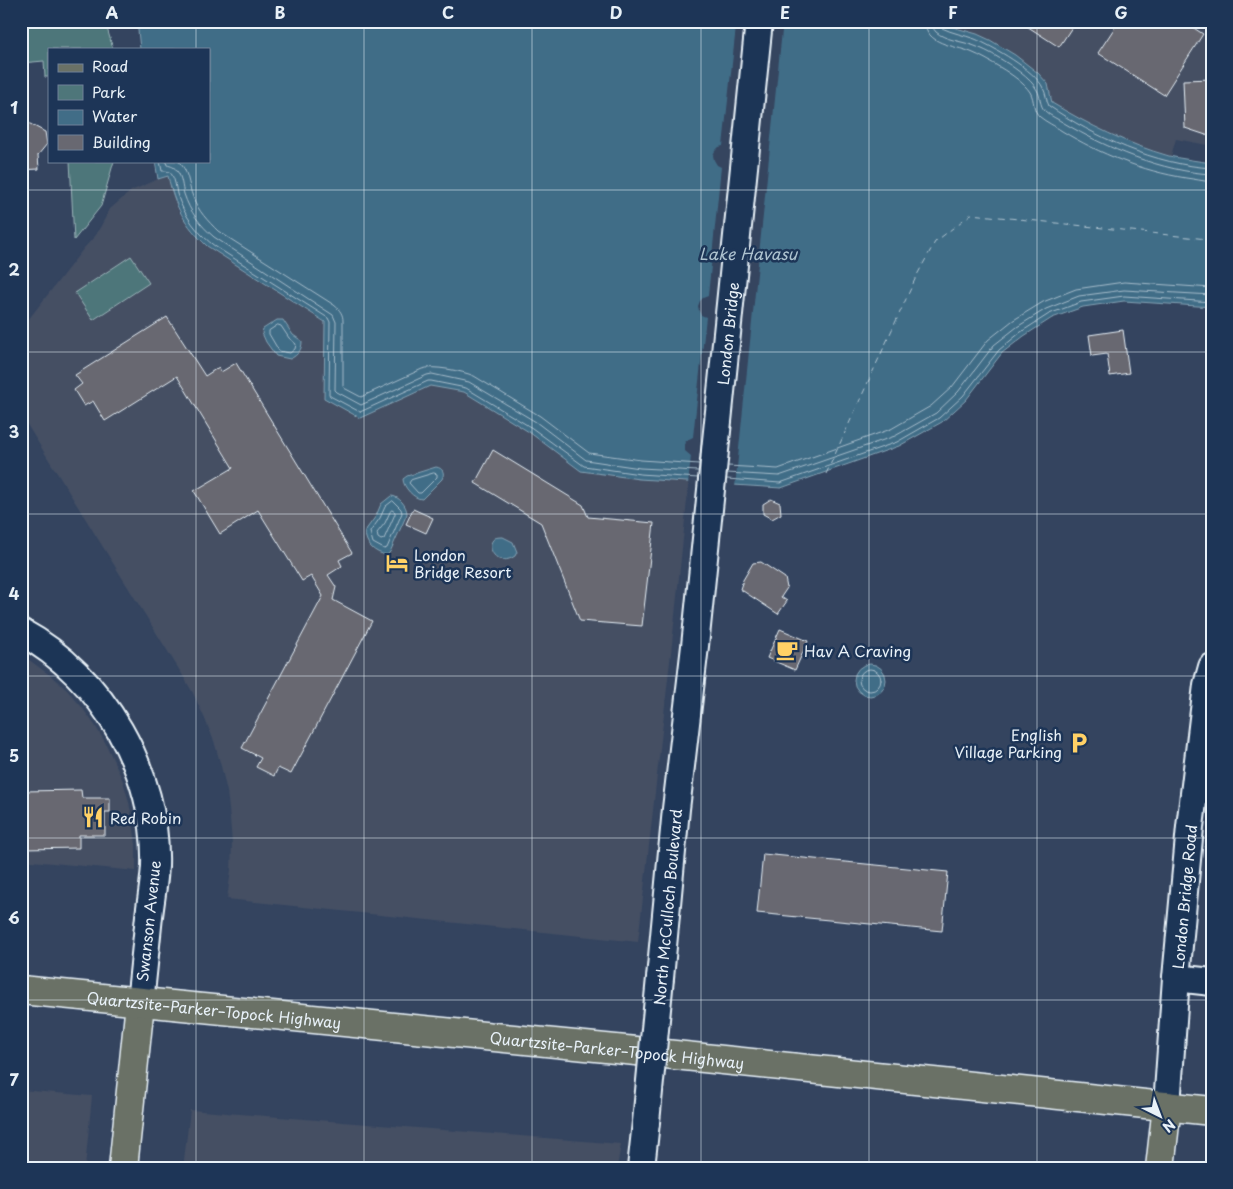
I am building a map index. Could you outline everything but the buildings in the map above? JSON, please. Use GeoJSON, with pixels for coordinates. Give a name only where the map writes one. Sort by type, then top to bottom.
{"type":"FeatureCollection","features":[{"type":"Feature","properties":{"kind":"main road","name":"Quartzsite–Parker–Topock Highway"},"geometry":{"type":"LineString","coordinates":[[21,990],[1212,1111]]}},
{"type":"Feature","properties":{"kind":"main road","name":"Swanson Avenue"},"geometry":{"type":"LineString","coordinates":[[123,1168],[140,1003]]}},
{"type":"Feature","properties":{"kind":"main road"},"geometry":{"type":"LineString","coordinates":[[1160,1168],[1167,1106]]}},
{"type":"Feature","properties":{"kind":"street","name":"London Bridge"},"geometry":{"type":"LineString","coordinates":[[695,646],[759,21]]}},
{"type":"Feature","properties":{"kind":"street","name":"Swanson Avenue"},"geometry":{"type":"LineString","coordinates":[[21,632],[63,662],[95,695],[121,733],[140,775],[147,797],[151,820],[155,866],[140,1003]]}},
{"type":"Feature","properties":{"kind":"street","name":"North McCulloch Boulevard"},"geometry":{"type":"LineString","coordinates":[[640,1168],[676,808],[695,646]]}},
{"type":"Feature","properties":{"kind":"street","name":"London Bridge Road"},"geometry":{"type":"LineString","coordinates":[[1167,1106],[1176,978],[1196,774],[1207,685],[1212,668]]}},
{"type":"Feature","properties":{"kind":"street"},"geometry":{"type":"LineString","coordinates":[[1176,978],[1212,982]]}},
{"type":"Feature","properties":{"kind":"shaded area"},"geometry":{"type":"Polygon","coordinates":[[[939,21],[1212,21],[1212,146],[1176,139],[1171,156],[1109,135],[1052,103],[1048,84],[1038,73],[1015,55],[977,34],[939,21]]]}},
{"type":"Feature","properties":{"kind":"shaded area","name":"London Bridge Resort"},"geometry":{"type":"Polygon","coordinates":[[[168,176],[179,212],[194,234],[207,246],[325,322],[360,418],[430,385],[464,392],[529,432],[581,471],[639,479],[689,482],[638,942],[227,899],[232,844],[227,792],[214,741],[204,717],[180,671],[21,415],[21,329],[96,235],[110,209],[131,191],[168,176]]]}},
{"type":"Feature","properties":{"kind":"shaded area"},"geometry":{"type":"Polygon","coordinates":[[[21,654],[67,690],[81,706],[105,742],[123,781],[129,802],[136,844],[136,871],[21,860],[21,654]]]}},
{"type":"Feature","properties":{"kind":"shaded area"},"geometry":{"type":"Polygon","coordinates":[[[21,1090],[92,1096],[85,1168],[21,1168],[21,1090]]]}},
{"type":"Feature","properties":{"kind":"shaded area"},"geometry":{"type":"Polygon","coordinates":[[[190,1110],[621,1144],[617,1168],[183,1168],[190,1110]]]}},
{"type":"Feature","properties":{"kind":"green space"},"geometry":{"type":"Polygon","coordinates":[[[21,21],[105,21],[113,48],[48,48],[48,77],[45,77],[44,61],[21,63],[21,21]]]}},
{"type":"Feature","properties":{"kind":"green space"},"geometry":{"type":"Polygon","coordinates":[[[70,162],[114,162],[101,206],[74,240],[70,162]]]}},
{"type":"Feature","properties":{"kind":"green space"},"geometry":{"type":"Polygon","coordinates":[[[131,256],[149,283],[93,320],[75,293],[131,256]]]}},
{"type":"Feature","properties":{"kind":"water","name":"Lake Havasu"},"geometry":{"type":"Polygon","coordinates":[[[137,21],[939,21],[977,34],[1015,55],[1038,73],[1048,84],[1052,103],[1080,119],[1123,140],[1153,151],[1169,156],[1212,163],[1212,307],[1124,301],[1083,307],[1052,318],[1002,353],[966,400],[942,422],[899,446],[781,488],[639,479],[581,471],[529,432],[464,392],[430,386],[360,418],[324,398],[325,322],[207,246],[186,222],[177,206],[168,176],[158,179],[155,162],[210,162],[210,48],[140,48],[137,21]]]}},
{"type":"Feature","properties":{"kind":"water"},"geometry":{"type":"Polygon","coordinates":[[[277,320],[283,320],[293,335],[302,341],[299,352],[290,359],[276,356],[262,333],[263,329],[277,320]]]}},
{"type":"Feature","properties":{"kind":"water"},"geometry":{"type":"Polygon","coordinates":[[[436,467],[443,471],[442,479],[422,499],[409,492],[403,479],[436,467]]]}},
{"type":"Feature","properties":{"kind":"water"},"geometry":{"type":"Polygon","coordinates":[[[391,496],[402,502],[407,514],[387,555],[371,547],[365,536],[365,531],[376,516],[381,504],[391,496]]]}},
{"type":"Feature","properties":{"kind":"water"},"geometry":{"type":"Polygon","coordinates":[[[503,537],[513,542],[517,552],[515,556],[502,560],[497,558],[491,550],[491,546],[492,541],[496,538],[503,537]]]}},
{"type":"Feature","properties":{"kind":"water"},"geometry":{"type":"Polygon","coordinates":[[[870,664],[882,668],[886,680],[882,692],[870,696],[858,692],[854,680],[858,668],[870,664]]]}},
{"type":"Feature","properties":{"kind":"pier"},"geometry":{"type":"Polygon","coordinates":[[[729,21],[783,21],[735,487],[688,485],[691,456],[685,451],[684,446],[685,442],[693,437],[706,317],[701,315],[698,306],[703,298],[708,296],[721,167],[717,165],[713,155],[719,147],[723,146],[736,27],[729,21]]]}},
{"type":"Feature","properties":{"kind":"ferry route"},"geometry":{"type":"LineString","coordinates":[[826,474],[917,275],[935,242],[971,214],[1212,238]]}},
{"type":"Feature","properties":{"kind":"place","name":"London Bridge Resort"},"geometry":{"type":"Point","coordinates":[397,563]}},
{"type":"Feature","properties":{"kind":"place","name":"Hav A Craving"},"geometry":{"type":"Point","coordinates":[787,650]}},
{"type":"Feature","properties":{"kind":"place","name":"English Village Parking"},"geometry":{"type":"Point","coordinates":[1079,743]}},
{"type":"Feature","properties":{"kind":"place","name":"Red Robin"},"geometry":{"type":"Point","coordinates":[93,817]}}]}
